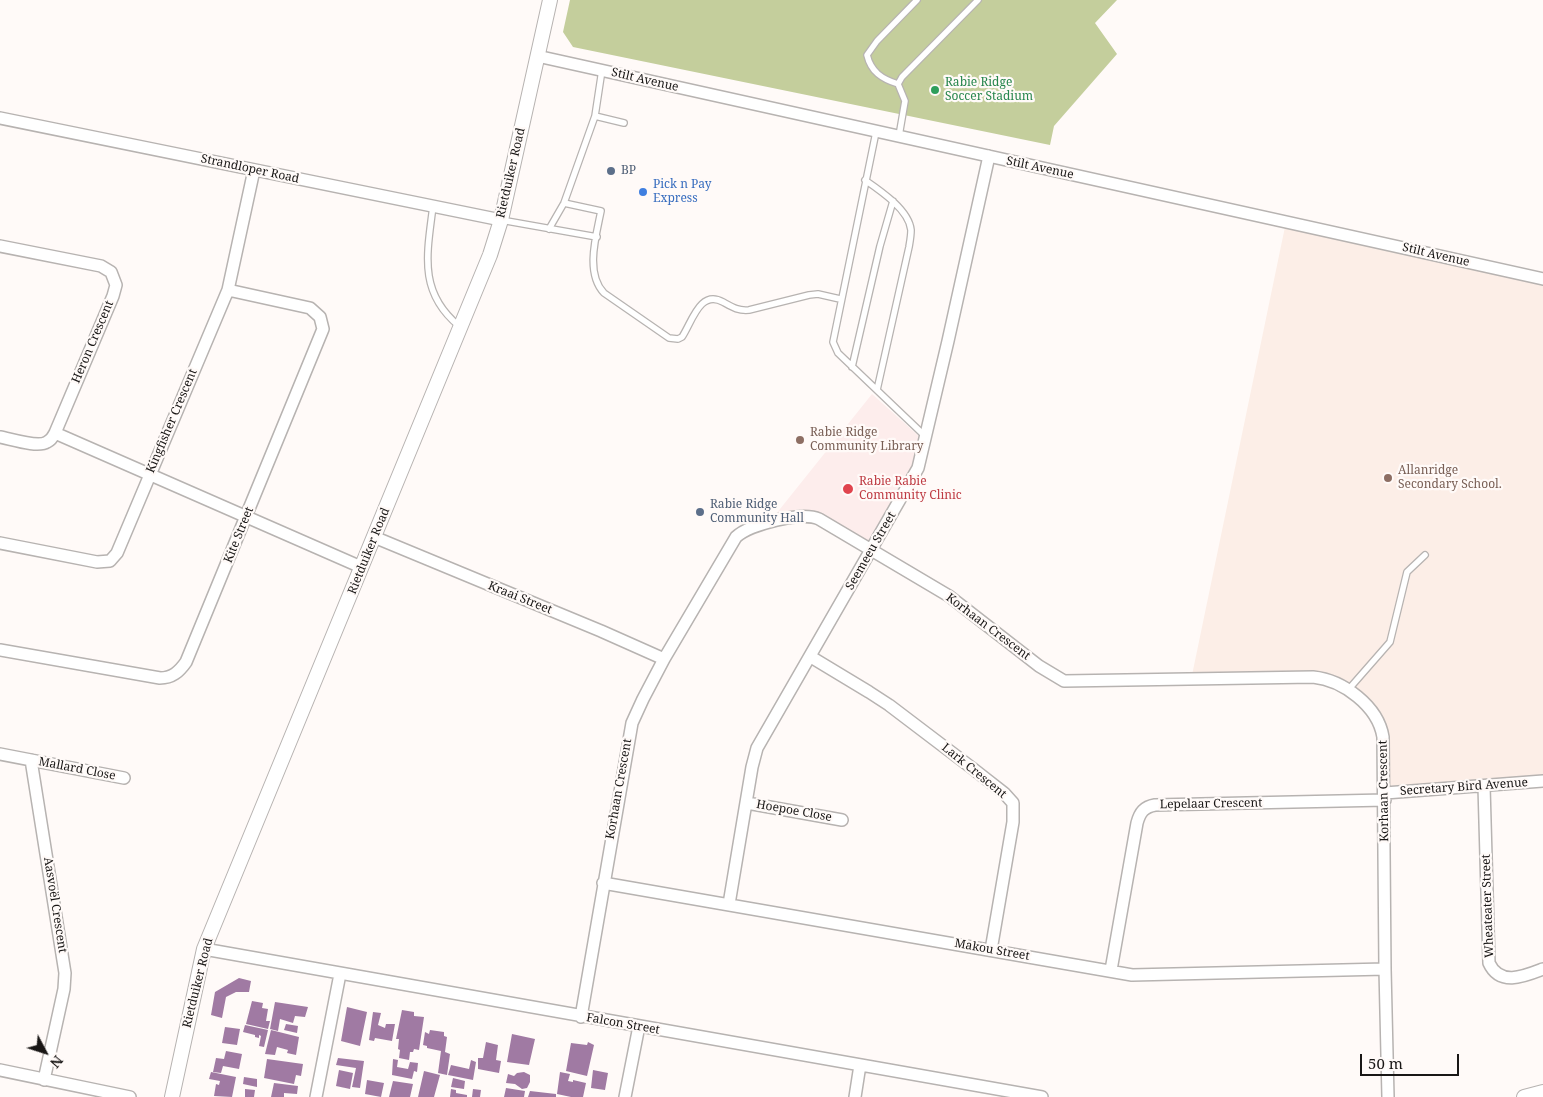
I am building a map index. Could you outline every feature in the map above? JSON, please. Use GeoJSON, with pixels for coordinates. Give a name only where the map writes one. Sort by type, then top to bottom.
{"type":"FeatureCollection","features":[{"type":"Feature","properties":{"kind":"street","name":"Rietduiker Road"},"geometry":{"type":"LineString","coordinates":[[172,1097],[204,950],[490,255],[501,220],[550,0]]}},
{"type":"Feature","properties":{"kind":"street","name":"Stilt Avenue"},"geometry":{"type":"LineString","coordinates":[[537,56],[1543,279]]}},
{"type":"Feature","properties":{"kind":"street","name":"Strandloper Road"},"geometry":{"type":"LineString","coordinates":[[0,118],[501,220]]}},
{"type":"Feature","properties":{"kind":"street","name":"Seemeeu Street"},"geometry":{"type":"LineString","coordinates":[[729,904],[752,767],[757,748],[918,468],[988,156]]}},
{"type":"Feature","properties":{"kind":"street","name":"Kingfisher Crescent"},"geometry":{"type":"LineString","coordinates":[[0,543],[90,562],[110,561],[117,553],[228,290],[254,170]]}},
{"type":"Feature","properties":{"kind":"street","name":"Heron Crescent"},"geometry":{"type":"LineString","coordinates":[[0,246],[96,264],[108,270],[116,285],[55,433]]}},
{"type":"Feature","properties":{"kind":"street","name":"Kite Street"},"geometry":{"type":"LineString","coordinates":[[0,650],[155,678],[172,676],[186,662],[323,333],[323,325],[318,313],[310,308],[228,290]]}},
{"type":"Feature","properties":{"kind":"street"},"geometry":{"type":"LineString","coordinates":[[0,437],[41,444],[49,441],[55,433],[362,567]]}},
{"type":"Feature","properties":{"kind":"street","name":"Korhaan Crescent"},"geometry":{"type":"LineString","coordinates":[[581,1017],[632,723],[643,699],[732,542],[740,533],[748,528],[797,516],[813,516],[949,596],[1040,666],[1064,680],[1313,677],[1334,681],[1366,705],[1380,724],[1383,737],[1388,1097]]}},
{"type":"Feature","properties":{"kind":"street","name":"Kraai Street"},"geometry":{"type":"LineString","coordinates":[[374,537],[664,659]]}},
{"type":"Feature","properties":{"kind":"street","name":"Lark Crescent"},"geometry":{"type":"LineString","coordinates":[[810,656],[889,705],[1004,793],[1013,803],[1013,822],[990,950]]}},
{"type":"Feature","properties":{"kind":"street"},"geometry":{"type":"LineString","coordinates":[[0,754],[31,760]]}},
{"type":"Feature","properties":{"kind":"street","name":"Mallard Close"},"geometry":{"type":"LineString","coordinates":[[31,760],[124,778]]}},
{"type":"Feature","properties":{"kind":"street","name":"Aasvoël Crescent"},"geometry":{"type":"LineString","coordinates":[[31,760],[65,973],[64,990],[44,1080]]}},
{"type":"Feature","properties":{"kind":"street","name":"Secretary Bird Avenue"},"geometry":{"type":"LineString","coordinates":[[1385,796],[1543,781]]}},
{"type":"Feature","properties":{"kind":"street","name":"Wheateater Street"},"geometry":{"type":"LineString","coordinates":[[1484,786],[1489,963],[1494,971],[1502,977],[1512,979],[1543,969]]}},
{"type":"Feature","properties":{"kind":"street","name":"Lepelaar Crescent"},"geometry":{"type":"LineString","coordinates":[[1111,970],[1137,823],[1139,816],[1145,809],[1155,805],[1385,796]]}},
{"type":"Feature","properties":{"kind":"street","name":"Hoepoe Close"},"geometry":{"type":"LineString","coordinates":[[747,803],[842,820]]}},
{"type":"Feature","properties":{"kind":"street","name":"Makou Street"},"geometry":{"type":"LineString","coordinates":[[603,882],[1140,975],[1385,969]]}},
{"type":"Feature","properties":{"kind":"street","name":"Falcon Street"},"geometry":{"type":"LineString","coordinates":[[204,950],[1042,1097]]}},
{"type":"Feature","properties":{"kind":"street"},"geometry":{"type":"LineString","coordinates":[[316,1097],[340,974]]}},
{"type":"Feature","properties":{"kind":"street"},"geometry":{"type":"LineString","coordinates":[[625,1097],[639,1026]]}},
{"type":"Feature","properties":{"kind":"street"},"geometry":{"type":"LineString","coordinates":[[855,1097],[860,1065]]}},
{"type":"Feature","properties":{"kind":"street"},"geometry":{"type":"LineString","coordinates":[[0,1070],[130,1097]]}},
{"type":"Feature","properties":{"kind":"street"},"geometry":{"type":"LineString","coordinates":[[1524,1097],[1543,1092]]}},
{"type":"Feature","properties":{"kind":"lane"},"geometry":{"type":"LineString","coordinates":[[898,84],[888,81],[876,73],[870,65],[867,56],[877,41],[918,0]]}},
{"type":"Feature","properties":{"kind":"lane"},"geometry":{"type":"LineString","coordinates":[[898,84],[902,77],[978,0]]}},
{"type":"Feature","properties":{"kind":"lane"},"geometry":{"type":"LineString","coordinates":[[550,229],[564,203],[596,116],[602,70]]}},
{"type":"Feature","properties":{"kind":"lane"},"geometry":{"type":"LineString","coordinates":[[898,84],[905,101],[899,136]]}},
{"type":"Feature","properties":{"kind":"lane"},"geometry":{"type":"LineString","coordinates":[[596,116],[624,123]]}},
{"type":"Feature","properties":{"kind":"lane"},"geometry":{"type":"LineString","coordinates":[[876,132],[840,299],[833,342],[838,353],[926,437]]}},
{"type":"Feature","properties":{"kind":"lane"},"geometry":{"type":"LineString","coordinates":[[865,180],[893,201],[907,219],[911,230],[877,390]]}},
{"type":"Feature","properties":{"kind":"lane"},"geometry":{"type":"LineString","coordinates":[[852,367],[880,246],[893,201]]}},
{"type":"Feature","properties":{"kind":"lane"},"geometry":{"type":"LineString","coordinates":[[564,203],[601,211],[593,270],[598,286],[604,293],[669,338],[678,339],[682,337],[698,308],[702,303],[711,298],[719,299],[740,311],[809,294],[840,299]]}},
{"type":"Feature","properties":{"kind":"lane"},"geometry":{"type":"LineString","coordinates":[[433,206],[428,245],[428,276],[435,298],[446,316],[461,328]]}},
{"type":"Feature","properties":{"kind":"lane"},"geometry":{"type":"LineString","coordinates":[[501,220],[597,237]]}},
{"type":"Feature","properties":{"kind":"lane"},"geometry":{"type":"LineString","coordinates":[[1348,690],[1390,642],[1407,572],[1425,555]]}},
{"type":"Feature","properties":{"kind":"shaded area","name":"Allanridge Secondary School."},"geometry":{"type":"Polygon","coordinates":[[[1286,222],[1543,279],[1543,781],[1385,793],[1378,721],[1366,705],[1325,678],[1191,680],[1286,222]]]}},
{"type":"Feature","properties":{"kind":"shaded area","name":"Rabie Rabie Community Clinic"},"geometry":{"type":"Polygon","coordinates":[[[872,394],[921,438],[913,468],[869,544],[810,511],[772,519],[872,394]]]}},
{"type":"Feature","properties":{"kind":"green space","name":"Rabie Ridge Soccer Stadium"},"geometry":{"type":"Polygon","coordinates":[[[570,0],[1117,0],[1095,23],[1117,54],[1054,126],[1050,145],[573,47],[563,32],[570,0]]]}},
{"type":"Feature","properties":{"kind":"building"},"geometry":{"type":"Polygon","coordinates":[[[239,978],[251,981],[249,992],[236,992],[226,997],[222,1018],[211,1015],[215,992],[239,978]]]}},
{"type":"Feature","properties":{"kind":"building"},"geometry":{"type":"Polygon","coordinates":[[[252,1001],[263,1003],[262,1008],[268,1009],[266,1021],[270,1021],[268,1029],[246,1024],[252,1001]]]}},
{"type":"Feature","properties":{"kind":"building"},"geometry":{"type":"Polygon","coordinates":[[[275,1002],[308,1007],[305,1017],[295,1016],[293,1023],[280,1019],[278,1031],[270,1029],[275,1002]]]}},
{"type":"Feature","properties":{"kind":"building"},"geometry":{"type":"Polygon","coordinates":[[[347,1007],[367,1012],[360,1046],[341,1041],[347,1007]]]}},
{"type":"Feature","properties":{"kind":"building"},"geometry":{"type":"Polygon","coordinates":[[[402,1010],[414,1012],[414,1016],[424,1017],[419,1050],[414,1049],[413,1052],[410,1052],[409,1060],[399,1058],[399,1039],[396,1039],[402,1010]]]}},
{"type":"Feature","properties":{"kind":"building"},"geometry":{"type":"Polygon","coordinates":[[[373,1012],[381,1013],[378,1025],[385,1028],[386,1024],[395,1024],[392,1041],[375,1038],[374,1041],[369,1040],[373,1012]]]}},
{"type":"Feature","properties":{"kind":"building"},"geometry":{"type":"Polygon","coordinates":[[[286,1024],[298,1026],[297,1033],[284,1030],[286,1024]]]}},
{"type":"Feature","properties":{"kind":"building"},"geometry":{"type":"Polygon","coordinates":[[[245,1025],[268,1030],[264,1047],[259,1046],[261,1036],[259,1035],[259,1038],[243,1032],[245,1025]]]}},
{"type":"Feature","properties":{"kind":"building"},"geometry":{"type":"Polygon","coordinates":[[[225,1027],[240,1029],[237,1045],[222,1043],[225,1027]]]}},
{"type":"Feature","properties":{"kind":"building"},"geometry":{"type":"Polygon","coordinates":[[[271,1030],[299,1037],[296,1055],[287,1053],[288,1050],[277,1047],[275,1055],[265,1054],[271,1030]]]}},
{"type":"Feature","properties":{"kind":"building"},"geometry":{"type":"Polygon","coordinates":[[[430,1030],[444,1032],[444,1036],[447,1037],[445,1052],[450,1054],[447,1075],[438,1073],[441,1051],[427,1048],[427,1046],[423,1045],[425,1032],[429,1034],[430,1030]]]}},
{"type":"Feature","properties":{"kind":"building"},"geometry":{"type":"Polygon","coordinates":[[[512,1034],[535,1039],[529,1065],[507,1062],[512,1034]]]}},
{"type":"Feature","properties":{"kind":"building"},"geometry":{"type":"Polygon","coordinates":[[[486,1042],[498,1045],[496,1060],[501,1061],[499,1073],[478,1069],[478,1058],[483,1058],[486,1042]]]}},
{"type":"Feature","properties":{"kind":"building"},"geometry":{"type":"Polygon","coordinates":[[[588,1042],[594,1045],[587,1076],[566,1071],[571,1043],[587,1045],[588,1042]]]}},
{"type":"Feature","properties":{"kind":"building"},"geometry":{"type":"Polygon","coordinates":[[[226,1051],[242,1054],[239,1069],[223,1066],[221,1073],[213,1072],[216,1058],[224,1059],[226,1051]]]}},
{"type":"Feature","properties":{"kind":"building"},"geometry":{"type":"Polygon","coordinates":[[[338,1058],[364,1061],[360,1088],[352,1087],[356,1068],[336,1065],[338,1058]]]}},
{"type":"Feature","properties":{"kind":"building"},"geometry":{"type":"Polygon","coordinates":[[[267,1059],[303,1064],[301,1076],[296,1075],[294,1084],[264,1078],[267,1059]]]}},
{"type":"Feature","properties":{"kind":"building"},"geometry":{"type":"Polygon","coordinates":[[[393,1059],[398,1060],[397,1067],[408,1069],[410,1062],[418,1063],[417,1072],[414,1071],[412,1079],[392,1075],[393,1059]]]}},
{"type":"Feature","properties":{"kind":"building"},"geometry":{"type":"Polygon","coordinates":[[[471,1060],[476,1062],[473,1080],[448,1075],[451,1065],[469,1069],[471,1060]]]}},
{"type":"Feature","properties":{"kind":"building"},"geometry":{"type":"Polygon","coordinates":[[[339,1070],[353,1073],[350,1089],[336,1086],[339,1070]]]}},
{"type":"Feature","properties":{"kind":"building"},"geometry":{"type":"Polygon","coordinates":[[[593,1070],[608,1073],[605,1090],[591,1088],[593,1070]]]}},
{"type":"Feature","properties":{"kind":"building"},"geometry":{"type":"Polygon","coordinates":[[[424,1071],[440,1075],[434,1097],[418,1097],[424,1071]]]}},
{"type":"Feature","properties":{"kind":"building"},"geometry":{"type":"Polygon","coordinates":[[[211,1072],[236,1077],[232,1097],[214,1096],[216,1084],[219,1085],[220,1081],[209,1079],[211,1072]]]}},
{"type":"Feature","properties":{"kind":"building"},"geometry":{"type":"Polygon","coordinates":[[[524,1072],[530,1075],[530,1082],[527,1088],[522,1089],[515,1084],[506,1083],[508,1074],[514,1076],[517,1073],[524,1072]]]}},
{"type":"Feature","properties":{"kind":"building"},"geometry":{"type":"Polygon","coordinates":[[[560,1072],[570,1074],[568,1081],[573,1082],[573,1080],[586,1083],[583,1097],[557,1094],[560,1072]]]}},
{"type":"Feature","properties":{"kind":"building"},"geometry":{"type":"Polygon","coordinates":[[[244,1077],[257,1079],[257,1087],[243,1084],[244,1077]]]}},
{"type":"Feature","properties":{"kind":"building"},"geometry":{"type":"Polygon","coordinates":[[[453,1078],[465,1081],[464,1089],[451,1087],[453,1078]]]}},
{"type":"Feature","properties":{"kind":"building"},"geometry":{"type":"Polygon","coordinates":[[[367,1080],[384,1083],[381,1097],[365,1094],[367,1080]]]}},
{"type":"Feature","properties":{"kind":"building"},"geometry":{"type":"Polygon","coordinates":[[[393,1081],[413,1084],[410,1097],[389,1097],[393,1081]]]}},
{"type":"Feature","properties":{"kind":"building"},"geometry":{"type":"Polygon","coordinates":[[[274,1083],[298,1086],[297,1094],[284,1093],[284,1097],[271,1097],[274,1083]]]}},
{"type":"Feature","properties":{"kind":"building"},"geometry":{"type":"Polygon","coordinates":[[[506,1088],[525,1091],[524,1097],[504,1097],[506,1088]]]}},
{"type":"Feature","properties":{"kind":"building"},"geometry":{"type":"Polygon","coordinates":[[[245,1089],[255,1090],[254,1097],[245,1097],[245,1089]]]}},
{"type":"Feature","properties":{"kind":"building"},"geometry":{"type":"Polygon","coordinates":[[[451,1089],[456,1090],[456,1093],[467,1095],[467,1097],[450,1097],[451,1089]]]}},
{"type":"Feature","properties":{"kind":"building"},"geometry":{"type":"Polygon","coordinates":[[[473,1089],[481,1090],[480,1097],[472,1097],[473,1089]]]}},
{"type":"Feature","properties":{"kind":"building"},"geometry":{"type":"Polygon","coordinates":[[[530,1091],[556,1094],[556,1097],[528,1097],[530,1091]]]}},
{"type":"Feature","properties":{"kind":"place","name":"Rabie Ridge Soccer Stadium"},"geometry":{"type":"Point","coordinates":[935,90]}},
{"type":"Feature","properties":{"kind":"place","name":"BP"},"geometry":{"type":"Point","coordinates":[611,171]}},
{"type":"Feature","properties":{"kind":"place","name":"Pick n Pay Express"},"geometry":{"type":"Point","coordinates":[643,192]}},
{"type":"Feature","properties":{"kind":"place","name":"Rabie Ridge Community Library"},"geometry":{"type":"Point","coordinates":[800,440]}},
{"type":"Feature","properties":{"kind":"place","name":"Allanridge Secondary School."},"geometry":{"type":"Point","coordinates":[1388,478]}},
{"type":"Feature","properties":{"kind":"place","name":"Rabie Rabie Community Clinic"},"geometry":{"type":"Point","coordinates":[848,489]}},
{"type":"Feature","properties":{"kind":"place","name":"Rabie Ridge Community Hall"},"geometry":{"type":"Point","coordinates":[700,512]}}]}
